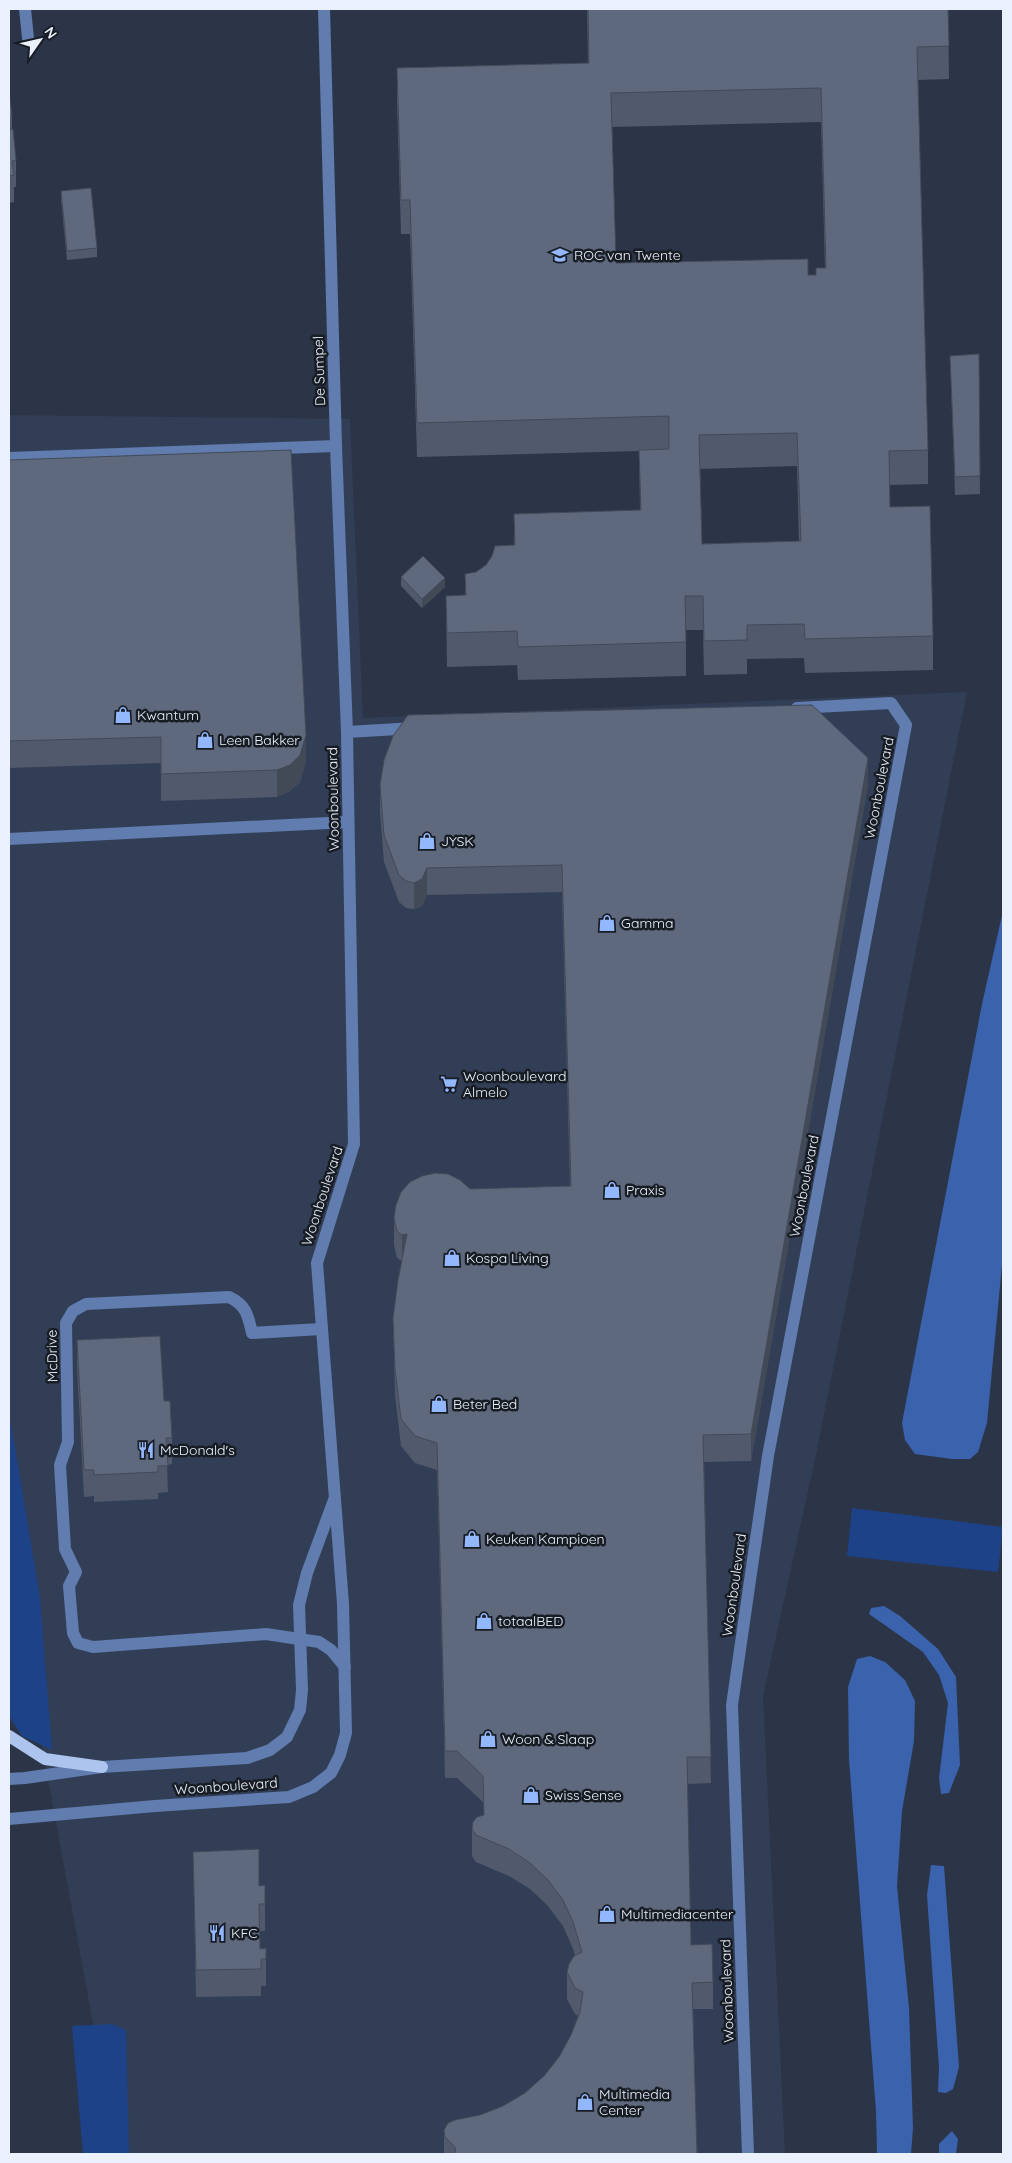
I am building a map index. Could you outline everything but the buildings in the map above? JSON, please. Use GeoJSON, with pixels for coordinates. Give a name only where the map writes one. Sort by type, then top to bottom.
{"type":"FeatureCollection","features":[{"type":"Feature","properties":{"kind":"main road"},"geometry":{"type":"LineString","coordinates":[[9,1736],[45,1759],[102,1767]]}},
{"type":"Feature","properties":{"kind":"street"},"geometry":{"type":"LineString","coordinates":[[25,9],[28,38]]}},
{"type":"Feature","properties":{"kind":"street","name":"De Sumpel"},"geometry":{"type":"LineString","coordinates":[[324,9],[336,446],[347,732]]}},
{"type":"Feature","properties":{"kind":"street"},"geometry":{"type":"LineString","coordinates":[[9,458],[336,446]]}},
{"type":"Feature","properties":{"kind":"street","name":"Woonboulevard"},"geometry":{"type":"LineString","coordinates":[[748,2154],[732,1705],[768,1456],[906,725],[891,703],[783,708]]}},
{"type":"Feature","properties":{"kind":"street","name":"Woonboulevard"},"geometry":{"type":"LineString","coordinates":[[9,1819],[155,1806],[289,1797],[314,1787],[331,1773],[340,1755],[346,1733],[343,1604],[317,1264],[354,1144],[347,732],[430,727]]}},
{"type":"Feature","properties":{"kind":"street"},"geometry":{"type":"LineString","coordinates":[[9,839],[348,822]]}},
{"type":"Feature","properties":{"kind":"street","name":"McDrive"},"geometry":{"type":"LineString","coordinates":[[300,1638],[266,1634],[93,1647],[78,1643],[73,1633],[69,1586],[76,1572],[65,1549],[60,1466],[68,1442],[66,1322],[72,1311],[86,1304],[229,1297],[240,1303],[248,1313],[252,1332],[321,1329]]}},
{"type":"Feature","properties":{"kind":"street","name":"Woonboulevard"},"geometry":{"type":"LineString","coordinates":[[9,1779],[102,1767],[247,1758],[270,1750],[287,1737],[300,1710],[302,1690],[299,1605],[305,1581],[335,1496]]}},
{"type":"Feature","properties":{"kind":"street"},"geometry":{"type":"LineString","coordinates":[[300,1638],[319,1642],[331,1650],[345,1667]]}},
{"type":"Feature","properties":{"kind":"shaded area","name":"Woonboulevard Almelo"},"geometry":{"type":"Polygon","coordinates":[[[9,415],[350,419],[363,718],[967,692],[817,1450],[763,1696],[785,2154],[106,2154],[101,2067],[9,1566],[9,415]]]}},
{"type":"Feature","properties":{"kind":"shaded area"},"geometry":{"type":"Polygon","coordinates":[[[1003,911],[1003,1254],[987,1423],[978,1452],[970,1459],[952,1459],[915,1454],[905,1440],[902,1423],[982,1004],[1003,911]]]}},
{"type":"Feature","properties":{"kind":"shaded area"},"geometry":{"type":"Polygon","coordinates":[[[9,1412],[40,1598],[52,1750],[22,1736],[9,1716],[9,1412]]]}},
{"type":"Feature","properties":{"kind":"shaded area"},"geometry":{"type":"Polygon","coordinates":[[[852,1508],[1003,1527],[998,1572],[847,1556],[852,1508]]]}},
{"type":"Feature","properties":{"kind":"shaded area"},"geometry":{"type":"Polygon","coordinates":[[[884,1606],[900,1616],[938,1649],[956,1677],[960,1765],[949,1793],[941,1794],[939,1778],[948,1703],[939,1675],[923,1652],[869,1614],[871,1608],[884,1606]]]}},
{"type":"Feature","properties":{"kind":"shaded area"},"geometry":{"type":"Polygon","coordinates":[[[870,1656],[885,1662],[905,1680],[915,1701],[914,1741],[902,1811],[897,1886],[909,2008],[913,2128],[911,2154],[877,2154],[876,2111],[849,1759],[848,1687],[857,1659],[870,1656]]]}},
{"type":"Feature","properties":{"kind":"shaded area"},"geometry":{"type":"Polygon","coordinates":[[[931,1865],[944,1866],[959,2067],[953,2089],[946,2093],[938,2092],[939,2068],[927,1895],[931,1865]]]}},
{"type":"Feature","properties":{"kind":"shaded area"},"geometry":{"type":"Polygon","coordinates":[[[112,2024],[126,2030],[129,2154],[83,2154],[72,2026],[112,2024]]]}},
{"type":"Feature","properties":{"kind":"shaded area"},"geometry":{"type":"Polygon","coordinates":[[[952,2131],[958,2139],[956,2154],[939,2154],[939,2144],[952,2131]]]}},
{"type":"Feature","properties":{"kind":"place","name":"ROC van Twente"},"geometry":{"type":"Point","coordinates":[560,255]}},
{"type":"Feature","properties":{"kind":"place","name":"Kwantum"},"geometry":{"type":"Point","coordinates":[123,715]}},
{"type":"Feature","properties":{"kind":"place","name":"Leen Bakker"},"geometry":{"type":"Point","coordinates":[205,740]}},
{"type":"Feature","properties":{"kind":"place","name":"JYSK"},"geometry":{"type":"Point","coordinates":[427,841]}},
{"type":"Feature","properties":{"kind":"place","name":"Gamma"},"geometry":{"type":"Point","coordinates":[607,923]}},
{"type":"Feature","properties":{"kind":"place","name":"Woonboulevard Almelo"},"geometry":{"type":"Point","coordinates":[449,1084]}},
{"type":"Feature","properties":{"kind":"place","name":"Praxis"},"geometry":{"type":"Point","coordinates":[612,1190]}},
{"type":"Feature","properties":{"kind":"place","name":"Kospa Living"},"geometry":{"type":"Point","coordinates":[452,1258]}},
{"type":"Feature","properties":{"kind":"place","name":"Beter Bed"},"geometry":{"type":"Point","coordinates":[439,1404]}},
{"type":"Feature","properties":{"kind":"place","name":"McDonald's"},"geometry":{"type":"Point","coordinates":[146,1450]}},
{"type":"Feature","properties":{"kind":"place","name":"Keuken Kampioen"},"geometry":{"type":"Point","coordinates":[472,1539]}},
{"type":"Feature","properties":{"kind":"place","name":"totaalBED"},"geometry":{"type":"Point","coordinates":[484,1621]}},
{"type":"Feature","properties":{"kind":"place","name":"Woon & Slaap"},"geometry":{"type":"Point","coordinates":[488,1739]}},
{"type":"Feature","properties":{"kind":"place","name":"Swiss Sense"},"geometry":{"type":"Point","coordinates":[531,1795]}},
{"type":"Feature","properties":{"kind":"place","name":"Multimediacenter"},"geometry":{"type":"Point","coordinates":[607,1914]}},
{"type":"Feature","properties":{"kind":"place","name":"KFC"},"geometry":{"type":"Point","coordinates":[217,1933]}},
{"type":"Feature","properties":{"kind":"place","name":"Multimedia Center"},"geometry":{"type":"Point","coordinates":[585,2102]}}]}
